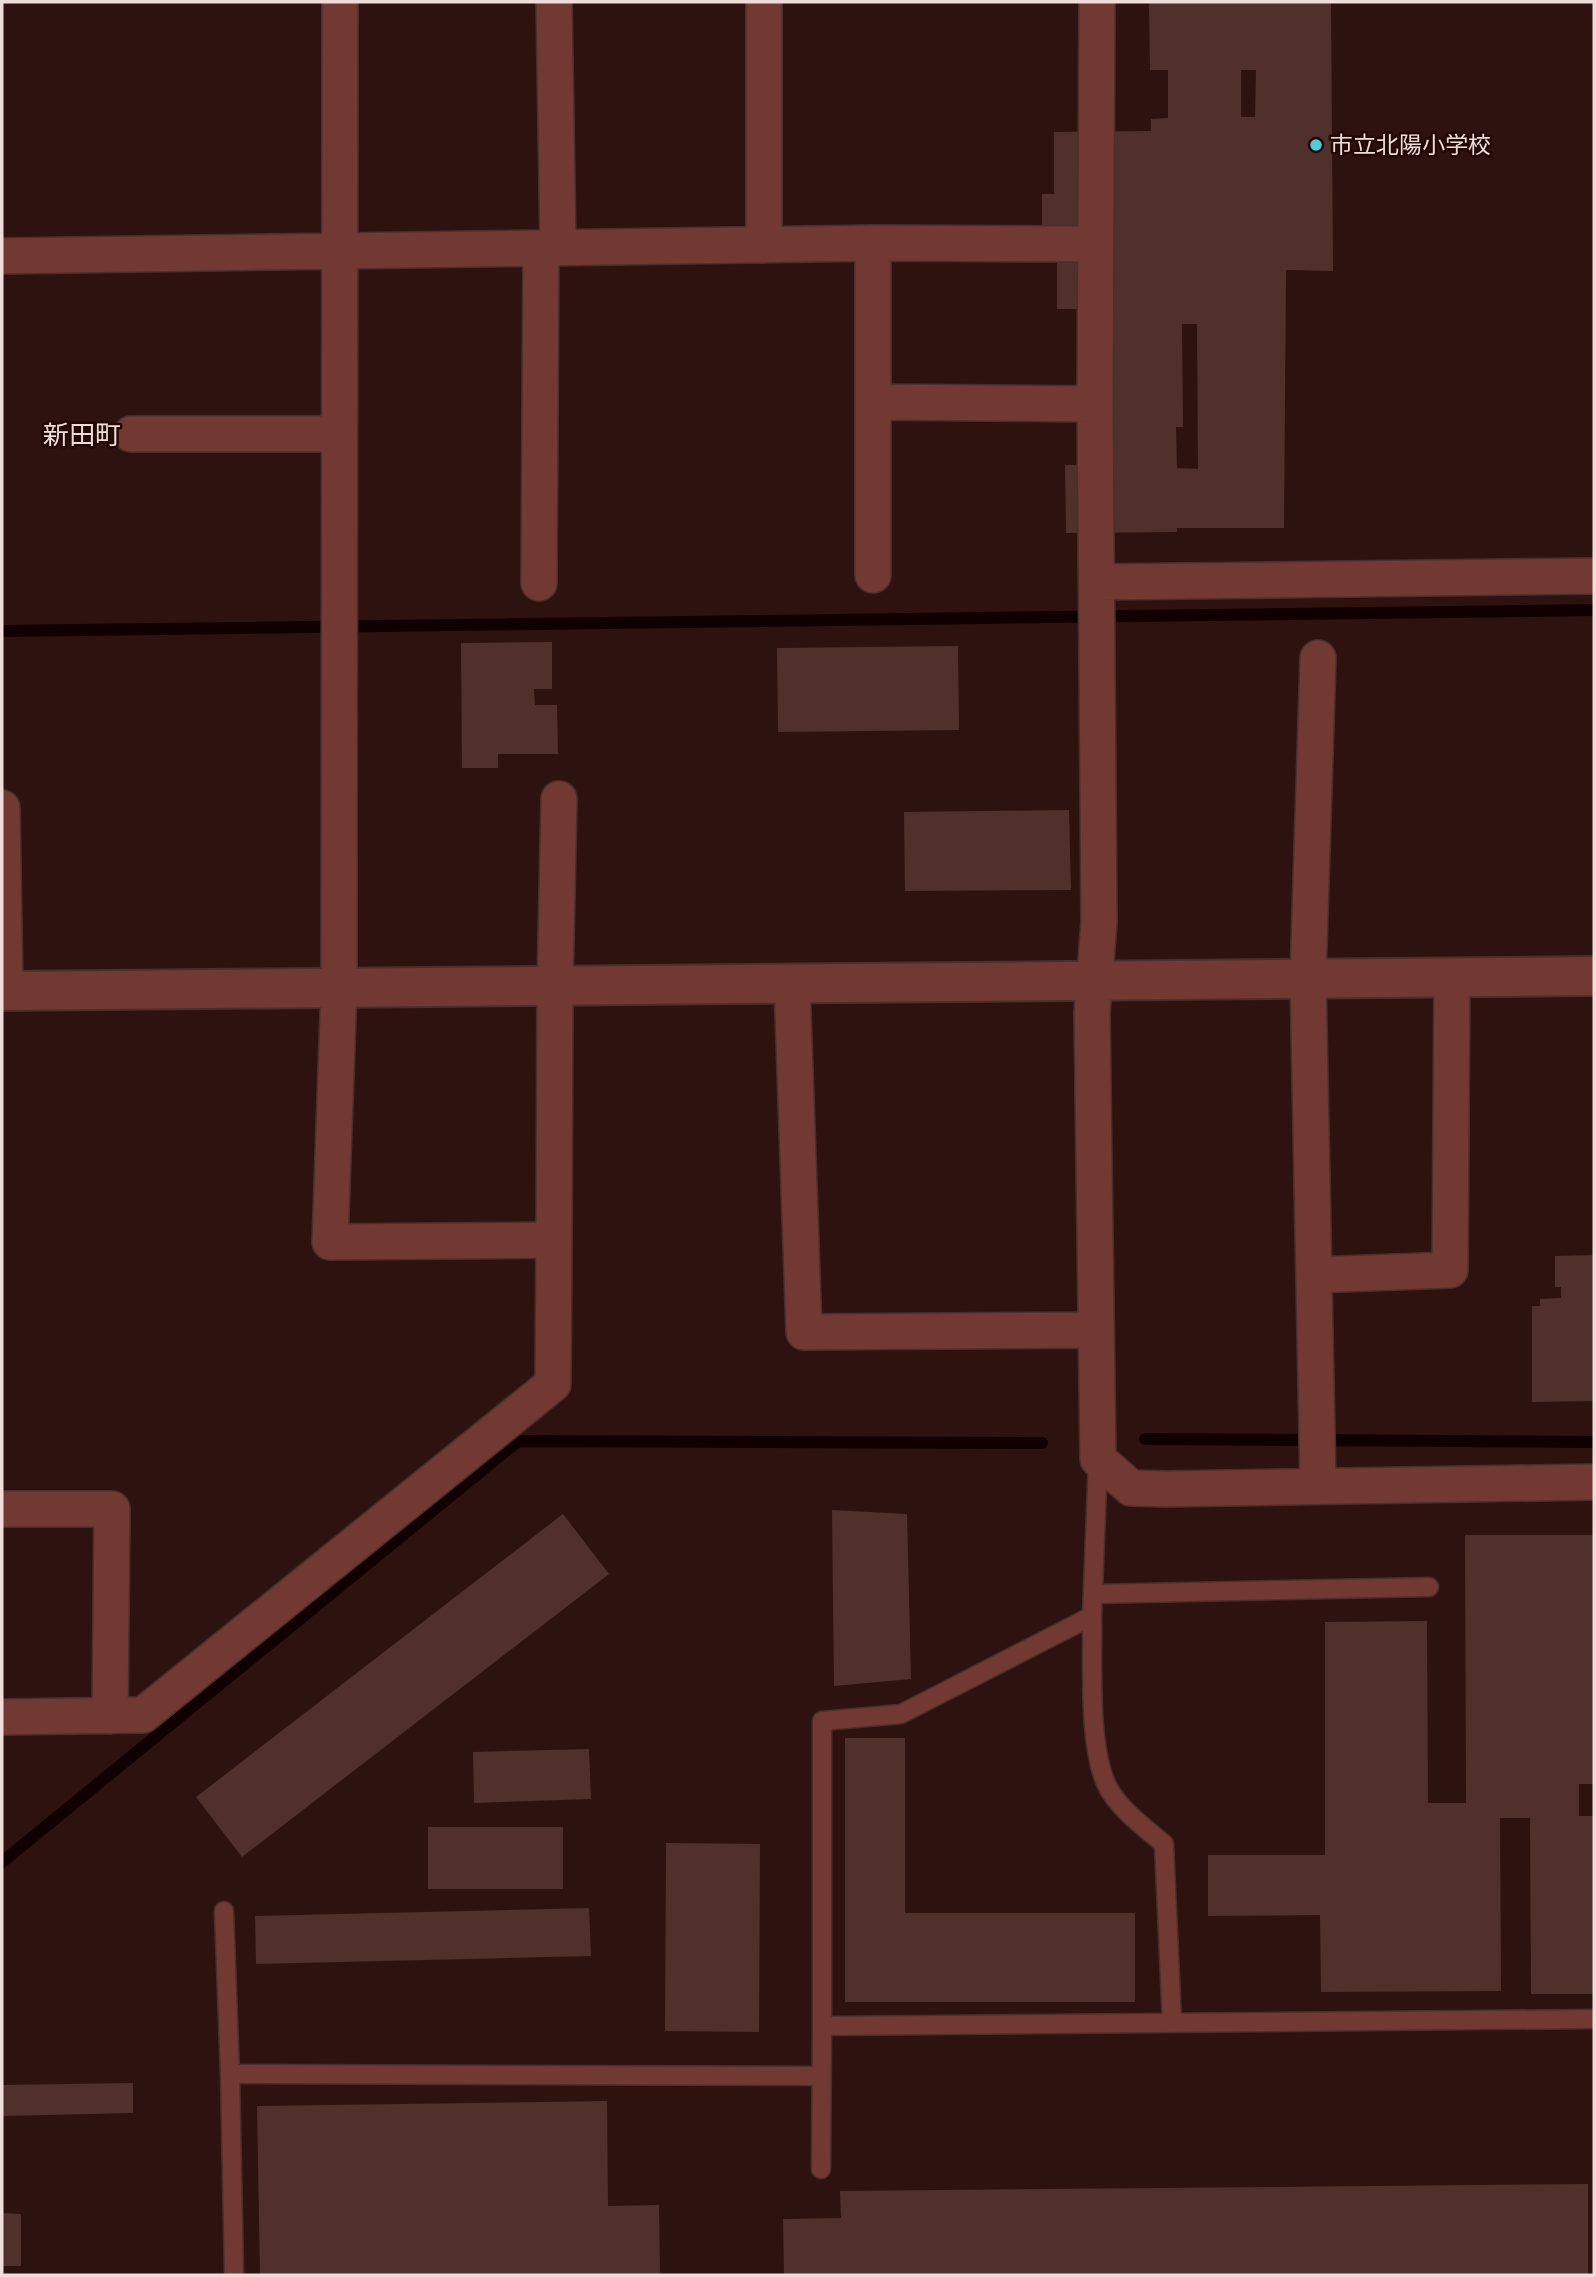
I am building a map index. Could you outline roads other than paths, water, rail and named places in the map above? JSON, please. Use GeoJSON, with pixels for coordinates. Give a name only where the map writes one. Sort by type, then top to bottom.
{"type":"FeatureCollection","features":[{"type":"Feature","properties":{"kind":"street"},"geometry":{"type":"LineString","coordinates":[[340,2],[339,987],[330,1242],[554,1240]]}},
{"type":"Feature","properties":{"kind":"street"},"geometry":{"type":"LineString","coordinates":[[539,583],[550,248],[554,2]]}},
{"type":"Feature","properties":{"kind":"street"},"geometry":{"type":"LineString","coordinates":[[764,2],[764,245]]}},
{"type":"Feature","properties":{"kind":"street"},"geometry":{"type":"LineString","coordinates":[[1097,2],[1095,404],[1099,922],[1092,1013],[1098,1459],[1131,1488],[1166,1489],[1318,1456],[1594,1482]]}},
{"type":"Feature","properties":{"kind":"street"},"geometry":{"type":"LineString","coordinates":[[2,256],[873,243],[1096,244]]}},
{"type":"Feature","properties":{"kind":"street"},"geometry":{"type":"LineString","coordinates":[[873,243],[873,575]]}},
{"type":"Feature","properties":{"kind":"street"},"geometry":{"type":"LineString","coordinates":[[873,402],[1095,404]]}},
{"type":"Feature","properties":{"kind":"street"},"geometry":{"type":"LineString","coordinates":[[131,434],[339,434]]}},
{"type":"Feature","properties":{"kind":"street"},"geometry":{"type":"LineString","coordinates":[[1098,604],[1594,576]]}},
{"type":"Feature","properties":{"kind":"street"},"geometry":{"type":"LineString","coordinates":[[1318,658],[1308,978],[1318,1456]]}},
{"type":"Feature","properties":{"kind":"street"},"geometry":{"type":"LineString","coordinates":[[2,1717],[142,1715],[553,1384],[559,799]]}},
{"type":"Feature","properties":{"kind":"street"},"geometry":{"type":"LineString","coordinates":[[2,808],[4,991],[1594,976]]}},
{"type":"Feature","properties":{"kind":"street"},"geometry":{"type":"LineString","coordinates":[[1314,1275],[1450,1270],[1452,977]]}},
{"type":"Feature","properties":{"kind":"street"},"geometry":{"type":"LineString","coordinates":[[792,984],[804,1332],[1096,1329]]}},
{"type":"Feature","properties":{"kind":"street"},"geometry":{"type":"LineString","coordinates":[[2,1509],[113,1509],[110,1716]]}},
{"type":"Feature","properties":{"kind":"lane"},"geometry":{"type":"LineString","coordinates":[[1098,1459],[1092,1616],[1097,1760],[1110,1791],[1136,1821],[1164,1844],[1172,2023]]}},
{"type":"Feature","properties":{"kind":"lane"},"geometry":{"type":"LineString","coordinates":[[1093,1594],[1429,1587]]}},
{"type":"Feature","properties":{"kind":"lane"},"geometry":{"type":"LineString","coordinates":[[821,2169],[822,1721],[901,1714],[1092,1616]]}},
{"type":"Feature","properties":{"kind":"lane"},"geometry":{"type":"LineString","coordinates":[[224,1911],[234,2275]]}},
{"type":"Feature","properties":{"kind":"lane"},"geometry":{"type":"LineString","coordinates":[[822,2026],[1594,2019]]}},
{"type":"Feature","properties":{"kind":"lane"},"geometry":{"type":"LineString","coordinates":[[230,2074],[821,2076]]}},
{"type":"Feature","properties":{"kind":"waterway"},"geometry":{"type":"LineString","coordinates":[[2,631],[1594,610]]}},
{"type":"Feature","properties":{"kind":"waterway"},"geometry":{"type":"LineString","coordinates":[[1145,1439],[1594,1442]]}},
{"type":"Feature","properties":{"kind":"waterway"},"geometry":{"type":"LineString","coordinates":[[2,1862],[518,1441],[1042,1443]]}},
{"type":"Feature","properties":{"kind":"place","name":"市立北陽小学校"},"geometry":{"type":"Point","coordinates":[1316,145]}},
{"type":"Feature","properties":{"kind":"district","name":"新田町"},"geometry":{"type":"Point","coordinates":[82,435]}}]}
